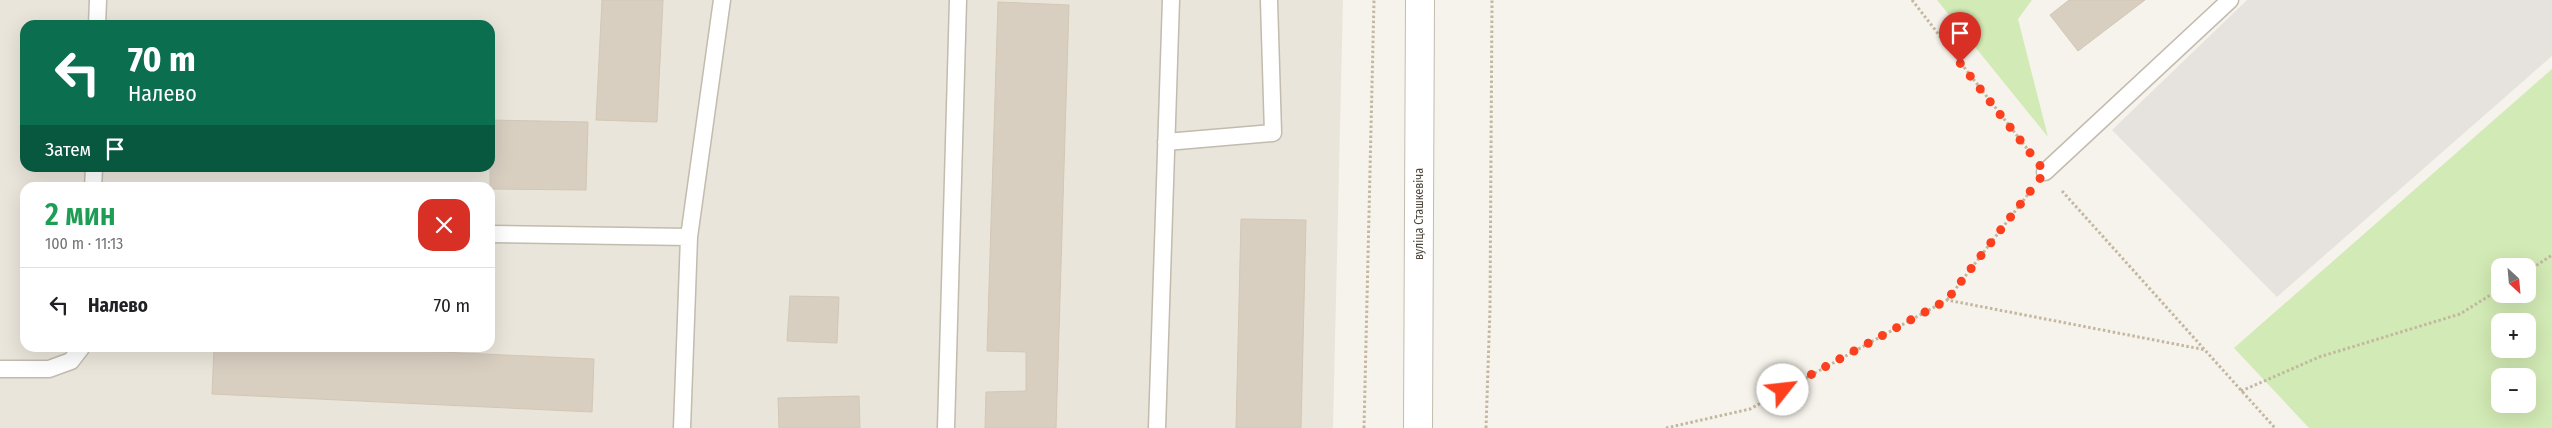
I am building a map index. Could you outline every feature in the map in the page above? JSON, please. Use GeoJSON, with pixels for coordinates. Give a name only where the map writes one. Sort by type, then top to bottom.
{"type":"FeatureCollection","features":[{"type":"Feature","properties":{"kind":"street","name":"вуліца Сташкевіча"},"geometry":{"type":"LineString","coordinates":[[1418,428],[1420,0]]}},
{"type":"Feature","properties":{"kind":"lane"},"geometry":{"type":"LineString","coordinates":[[97,20],[98,0]]}},
{"type":"Feature","properties":{"kind":"lane"},"geometry":{"type":"LineString","coordinates":[[682,428],[688,237],[722,0]]}},
{"type":"Feature","properties":{"kind":"lane"},"geometry":{"type":"LineString","coordinates":[[946,428],[958,0]]}},
{"type":"Feature","properties":{"kind":"lane"},"geometry":{"type":"LineString","coordinates":[[1158,428],[1171,0]]}},
{"type":"Feature","properties":{"kind":"lane"},"geometry":{"type":"LineString","coordinates":[[2045,172],[2230,0]]}},
{"type":"Feature","properties":{"kind":"lane"},"geometry":{"type":"LineString","coordinates":[[1166,142],[1273,133],[1269,1]]}},
{"type":"Feature","properties":{"kind":"lane"},"geometry":{"type":"LineString","coordinates":[[495,234],[688,237]]}},
{"type":"Feature","properties":{"kind":"lane"},"geometry":{"type":"LineString","coordinates":[[0,369],[49,369],[71,361],[78,352]]}},
{"type":"Feature","properties":{"kind":"path"},"geometry":{"type":"LineString","coordinates":[[1364,428],[1374,0]]}},
{"type":"Feature","properties":{"kind":"path"},"geometry":{"type":"LineString","coordinates":[[1486,428],[1490,308],[1492,0]]}},
{"type":"Feature","properties":{"kind":"path"},"geometry":{"type":"LineString","coordinates":[[1912,0],[2045,172],[2275,428]]}},
{"type":"Feature","properties":{"kind":"path"},"geometry":{"type":"LineString","coordinates":[[1666,428],[1750,408],[1947,300],[2045,172]]}},
{"type":"Feature","properties":{"kind":"path"},"geometry":{"type":"LineString","coordinates":[[2536,266],[2552,255]]}},
{"type":"Feature","properties":{"kind":"path"},"geometry":{"type":"LineString","coordinates":[[2241,391],[2319,357],[2460,314],[2491,295]]}},
{"type":"Feature","properties":{"kind":"path"},"geometry":{"type":"LineString","coordinates":[[1947,300],[2206,350]]}},
{"type":"Feature","properties":{"kind":"shaded area"},"geometry":{"type":"Polygon","coordinates":[[[0,0],[1343,0],[1333,428],[0,428],[0,0]]]}},
{"type":"Feature","properties":{"kind":"shaded area"},"geometry":{"type":"Polygon","coordinates":[[[2247,0],[2552,0],[2552,56],[2277,297],[2112,130],[2247,0]]]}},
{"type":"Feature","properties":{"kind":"green space"},"geometry":{"type":"Polygon","coordinates":[[[1937,0],[2032,0],[2018,19],[2048,137],[1937,0]]]}},
{"type":"Feature","properties":{"kind":"green space"},"geometry":{"type":"Polygon","coordinates":[[[2552,69],[2552,428],[2309,428],[2234,348],[2552,69]]]}},
{"type":"Feature","properties":{"kind":"building"},"geometry":{"type":"Polygon","coordinates":[[[602,0],[663,0],[657,122],[596,120],[602,0]]]}},
{"type":"Feature","properties":{"kind":"building"},"geometry":{"type":"Polygon","coordinates":[[[2069,0],[2145,0],[2078,51],[2050,15],[2069,0]]]}},
{"type":"Feature","properties":{"kind":"building"},"geometry":{"type":"Polygon","coordinates":[[[998,2],[1069,5],[1056,428],[985,428],[986,392],[1026,391],[1026,352],[987,351],[998,2]]]}},
{"type":"Feature","properties":{"kind":"building"},"geometry":{"type":"Polygon","coordinates":[[[495,120],[588,122],[586,190],[495,189],[495,182],[490,182],[490,172],[495,172],[495,120]]]}},
{"type":"Feature","properties":{"kind":"building"},"geometry":{"type":"Polygon","coordinates":[[[1241,219],[1306,220],[1301,428],[1236,428],[1241,219]]]}},
{"type":"Feature","properties":{"kind":"building"},"geometry":{"type":"Polygon","coordinates":[[[790,296],[839,297],[837,343],[787,341],[790,296]]]}},
{"type":"Feature","properties":{"kind":"building"},"geometry":{"type":"Polygon","coordinates":[[[214,352],[439,352],[594,359],[592,412],[212,394],[214,352]]]}},
{"type":"Feature","properties":{"kind":"building"},"geometry":{"type":"Polygon","coordinates":[[[859,396],[860,428],[779,428],[778,398],[859,396]]]}},
{"type":"Feature","properties":{"kind":"route"},"geometry":{"type":"LineString","coordinates":[[1783,390],[1947,300],[2045,172],[1960,63]]}}]}
